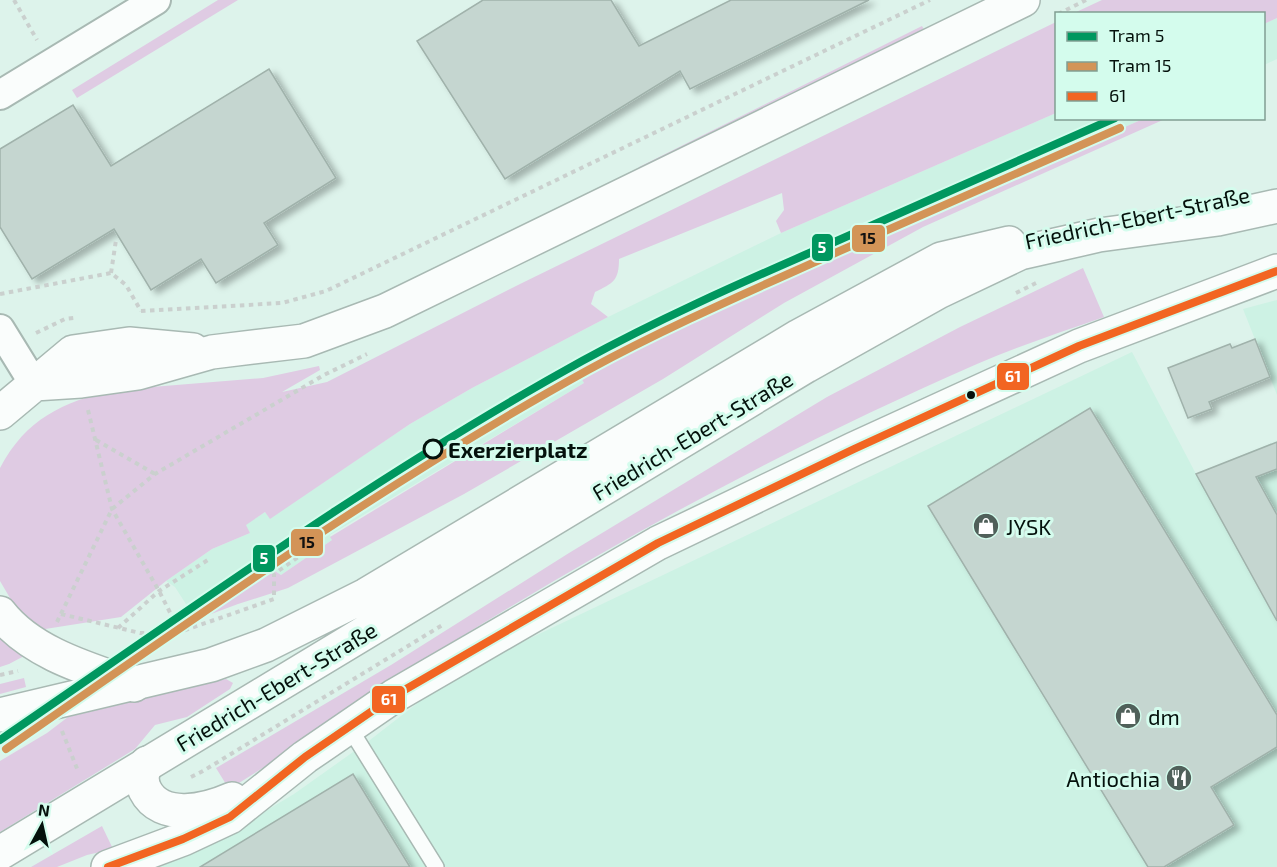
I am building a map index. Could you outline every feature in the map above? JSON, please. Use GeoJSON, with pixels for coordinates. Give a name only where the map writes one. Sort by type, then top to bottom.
{"type":"FeatureCollection","features":[{"type":"Feature","properties":{"kind":"main road"},"geometry":{"type":"LineString","coordinates":[[0,413],[33,384],[138,374],[212,352],[304,341],[385,311],[1023,0]]}},
{"type":"Feature","properties":{"kind":"main road","name":"Friedrich-Ebert-Straße"},"geometry":{"type":"LineString","coordinates":[[0,715],[211,665],[266,645],[324,618],[799,336],[941,259],[1027,239],[1242,198],[1277,184]]}},
{"type":"Feature","properties":{"kind":"main road","name":"Friedrich-Ebert-Straße"},"geometry":{"type":"LineString","coordinates":[[0,853],[796,372],[938,292],[1020,253],[1099,235],[1218,219],[1277,206]]}},
{"type":"Feature","properties":{"kind":"main road"},"geometry":{"type":"LineString","coordinates":[[108,867],[183,839],[230,817],[248,804],[272,781],[394,696],[658,543],[854,449],[1079,346],[1277,271]]}},
{"type":"Feature","properties":{"kind":"main road"},"geometry":{"type":"LineString","coordinates":[[0,613],[15,629],[44,648],[134,685]]}},
{"type":"Feature","properties":{"kind":"main road"},"geometry":{"type":"LineString","coordinates":[[147,764],[142,778],[148,795],[160,806],[177,810],[216,806],[272,781]]}},
{"type":"Feature","properties":{"kind":"street"},"geometry":{"type":"LineString","coordinates":[[0,95],[156,0]]}},
{"type":"Feature","properties":{"kind":"street"},"geometry":{"type":"LineString","coordinates":[[5,337],[33,384]]}},
{"type":"Feature","properties":{"kind":"lane"},"geometry":{"type":"LineString","coordinates":[[349,727],[436,867]]}},
{"type":"Feature","properties":{"kind":"path"},"geometry":{"type":"LineString","coordinates":[[14,0],[51,63]]}},
{"type":"Feature","properties":{"kind":"path"},"geometry":{"type":"LineString","coordinates":[[130,312],[282,303],[326,291],[930,0]]}},
{"type":"Feature","properties":{"kind":"path"},"geometry":{"type":"LineString","coordinates":[[1062,12],[1086,0]]}},
{"type":"Feature","properties":{"kind":"path"},"geometry":{"type":"LineString","coordinates":[[111,273],[116,240]]}},
{"type":"Feature","properties":{"kind":"path"},"geometry":{"type":"LineString","coordinates":[[0,294],[111,273],[126,285],[141,311]]}},
{"type":"Feature","properties":{"kind":"path"},"geometry":{"type":"LineString","coordinates":[[1008,296],[1038,282]]}},
{"type":"Feature","properties":{"kind":"path"},"geometry":{"type":"LineString","coordinates":[[5,337],[65,319],[76,318]]}},
{"type":"Feature","properties":{"kind":"path"},"geometry":{"type":"LineString","coordinates":[[180,632],[112,509],[61,614],[140,633],[180,632],[274,599],[274,574],[318,543],[326,531],[448,452],[576,378]]}},
{"type":"Feature","properties":{"kind":"path"},"geometry":{"type":"LineString","coordinates":[[95,439],[155,474]]}},
{"type":"Feature","properties":{"kind":"path"},"geometry":{"type":"LineString","coordinates":[[118,628],[159,591],[211,558]]}},
{"type":"Feature","properties":{"kind":"path"},"geometry":{"type":"LineString","coordinates":[[50,703],[80,776],[92,796]]}},
{"type":"Feature","properties":{"kind":"shaded area"},"geometry":{"type":"Polygon","coordinates":[[[218,0],[238,0],[77,98],[72,90],[218,0]]]}},
{"type":"Feature","properties":{"kind":"shaded area"},"geometry":{"type":"Polygon","coordinates":[[[1102,0],[1277,0],[1277,18],[1265,24],[1265,12],[1076,12],[1102,0]]]}},
{"type":"Feature","properties":{"kind":"shaded area"},"geometry":{"type":"Polygon","coordinates":[[[1277,18],[1277,59],[1265,65],[1265,24],[1277,18]]]}},
{"type":"Feature","properties":{"kind":"shaded area"},"geometry":{"type":"Polygon","coordinates":[[[1055,22],[1055,113],[781,233],[776,221],[784,210],[782,193],[619,259],[616,277],[611,283],[595,292],[591,304],[608,317],[472,388],[410,424],[270,519],[265,512],[246,525],[250,533],[212,549],[166,581],[121,617],[39,630],[10,598],[0,581],[0,468],[21,437],[47,415],[78,400],[115,390],[263,378],[319,366],[320,370],[282,392],[327,382],[520,284],[1055,22]]]}},
{"type":"Feature","properties":{"kind":"shaded area"},"geometry":{"type":"Polygon","coordinates":[[[922,26],[928,37],[645,178],[639,167],[922,26]]]}},
{"type":"Feature","properties":{"kind":"shaded area"},"geometry":{"type":"Polygon","coordinates":[[[1055,113],[1055,120],[1141,120],[746,294],[579,374],[584,383],[330,535],[332,540],[281,575],[269,567],[193,615],[175,587],[166,581],[212,549],[250,533],[245,525],[265,512],[270,518],[410,424],[472,388],[608,317],[781,233],[1055,113]]]}},
{"type":"Feature","properties":{"kind":"shaded area"},"geometry":{"type":"Polygon","coordinates":[[[1141,120],[1163,120],[923,227],[784,303],[663,379],[464,494],[288,588],[195,620],[193,615],[269,567],[281,575],[332,540],[330,537],[584,383],[579,374],[746,294],[1141,120]]]}},
{"type":"Feature","properties":{"kind":"shaded area"},"geometry":{"type":"Polygon","coordinates":[[[1083,268],[1104,317],[993,357],[902,398],[682,508],[469,632],[378,689],[229,789],[216,768],[391,665],[569,553],[827,397],[960,327],[1083,268]]]}},
{"type":"Feature","properties":{"kind":"shaded area"},"geometry":{"type":"Polygon","coordinates":[[[1277,300],[1277,395],[1243,309],[1277,300]]]}},
{"type":"Feature","properties":{"kind":"shaded area"},"geometry":{"type":"Polygon","coordinates":[[[1132,352],[1196,474],[1277,441],[1277,867],[157,867],[227,834],[294,794],[370,740],[455,674],[1132,352]]]}},
{"type":"Feature","properties":{"kind":"shaded area"},"geometry":{"type":"Polygon","coordinates":[[[0,635],[26,655],[0,667],[0,635]]]}},
{"type":"Feature","properties":{"kind":"shaded area"},"geometry":{"type":"Polygon","coordinates":[[[24,678],[26,687],[0,694],[0,684],[24,678]]]}},
{"type":"Feature","properties":{"kind":"shaded area"},"geometry":{"type":"Polygon","coordinates":[[[226,679],[233,683],[230,689],[187,717],[155,725],[135,749],[0,832],[0,761],[47,733],[68,717],[226,679]]]}},
{"type":"Feature","properties":{"kind":"shaded area"},"geometry":{"type":"Polygon","coordinates":[[[102,826],[113,849],[87,855],[57,867],[31,867],[102,826]]]}},
{"type":"Feature","properties":{"kind":"building"},"geometry":{"type":"Polygon","coordinates":[[[483,0],[611,0],[639,46],[731,0],[869,0],[690,89],[680,71],[505,179],[417,41],[483,0]]]}},
{"type":"Feature","properties":{"kind":"building"},"geometry":{"type":"Polygon","coordinates":[[[269,69],[336,178],[264,223],[278,245],[216,283],[201,259],[151,290],[114,229],[32,279],[0,227],[0,149],[73,105],[111,166],[269,69]]]}},
{"type":"Feature","properties":{"kind":"building"},"geometry":{"type":"Polygon","coordinates":[[[1255,339],[1270,377],[1209,402],[1212,409],[1188,418],[1168,368],[1230,344],[1232,348],[1255,339]]]}},
{"type":"Feature","properties":{"kind":"building"},"geometry":{"type":"Polygon","coordinates":[[[1090,408],[1277,715],[1277,747],[1211,787],[1234,825],[1164,867],[1148,867],[928,506],[1090,408]]]}},
{"type":"Feature","properties":{"kind":"building"},"geometry":{"type":"Polygon","coordinates":[[[1277,442],[1277,469],[1256,477],[1277,515],[1277,621],[1196,474],[1277,442]]]}},
{"type":"Feature","properties":{"kind":"building"},"geometry":{"type":"Polygon","coordinates":[[[353,774],[410,867],[200,867],[353,774]]]}},
{"type":"Feature","properties":{"kind":"tram line","name":"5"},"geometry":{"type":"LineString","coordinates":[[0,740],[286,543],[432,449],[582,361],[726,290],[1110,120]]}},
{"type":"Feature","properties":{"kind":"tram line","name":"15"},"geometry":{"type":"LineString","coordinates":[[6,749],[365,504],[438,458],[588,370],[646,340],[826,257],[1120,128]]}},
{"type":"Feature","properties":{"kind":"transit line","name":"61"},"geometry":{"type":"LineString","coordinates":[[108,867],[183,839],[230,817],[305,757],[394,696],[658,543],[854,449],[1079,346],[1277,271]]}},
{"type":"Feature","properties":{"kind":"place","name":"Exerzierplatz"},"geometry":{"type":"Point","coordinates":[433,449]}},
{"type":"Feature","properties":{"kind":"place","name":"JYSK"},"geometry":{"type":"Point","coordinates":[986,526]}},
{"type":"Feature","properties":{"kind":"place","name":"dm"},"geometry":{"type":"Point","coordinates":[1128,716]}},
{"type":"Feature","properties":{"kind":"place","name":"Antiochia"},"geometry":{"type":"Point","coordinates":[1179,778]}}]}
